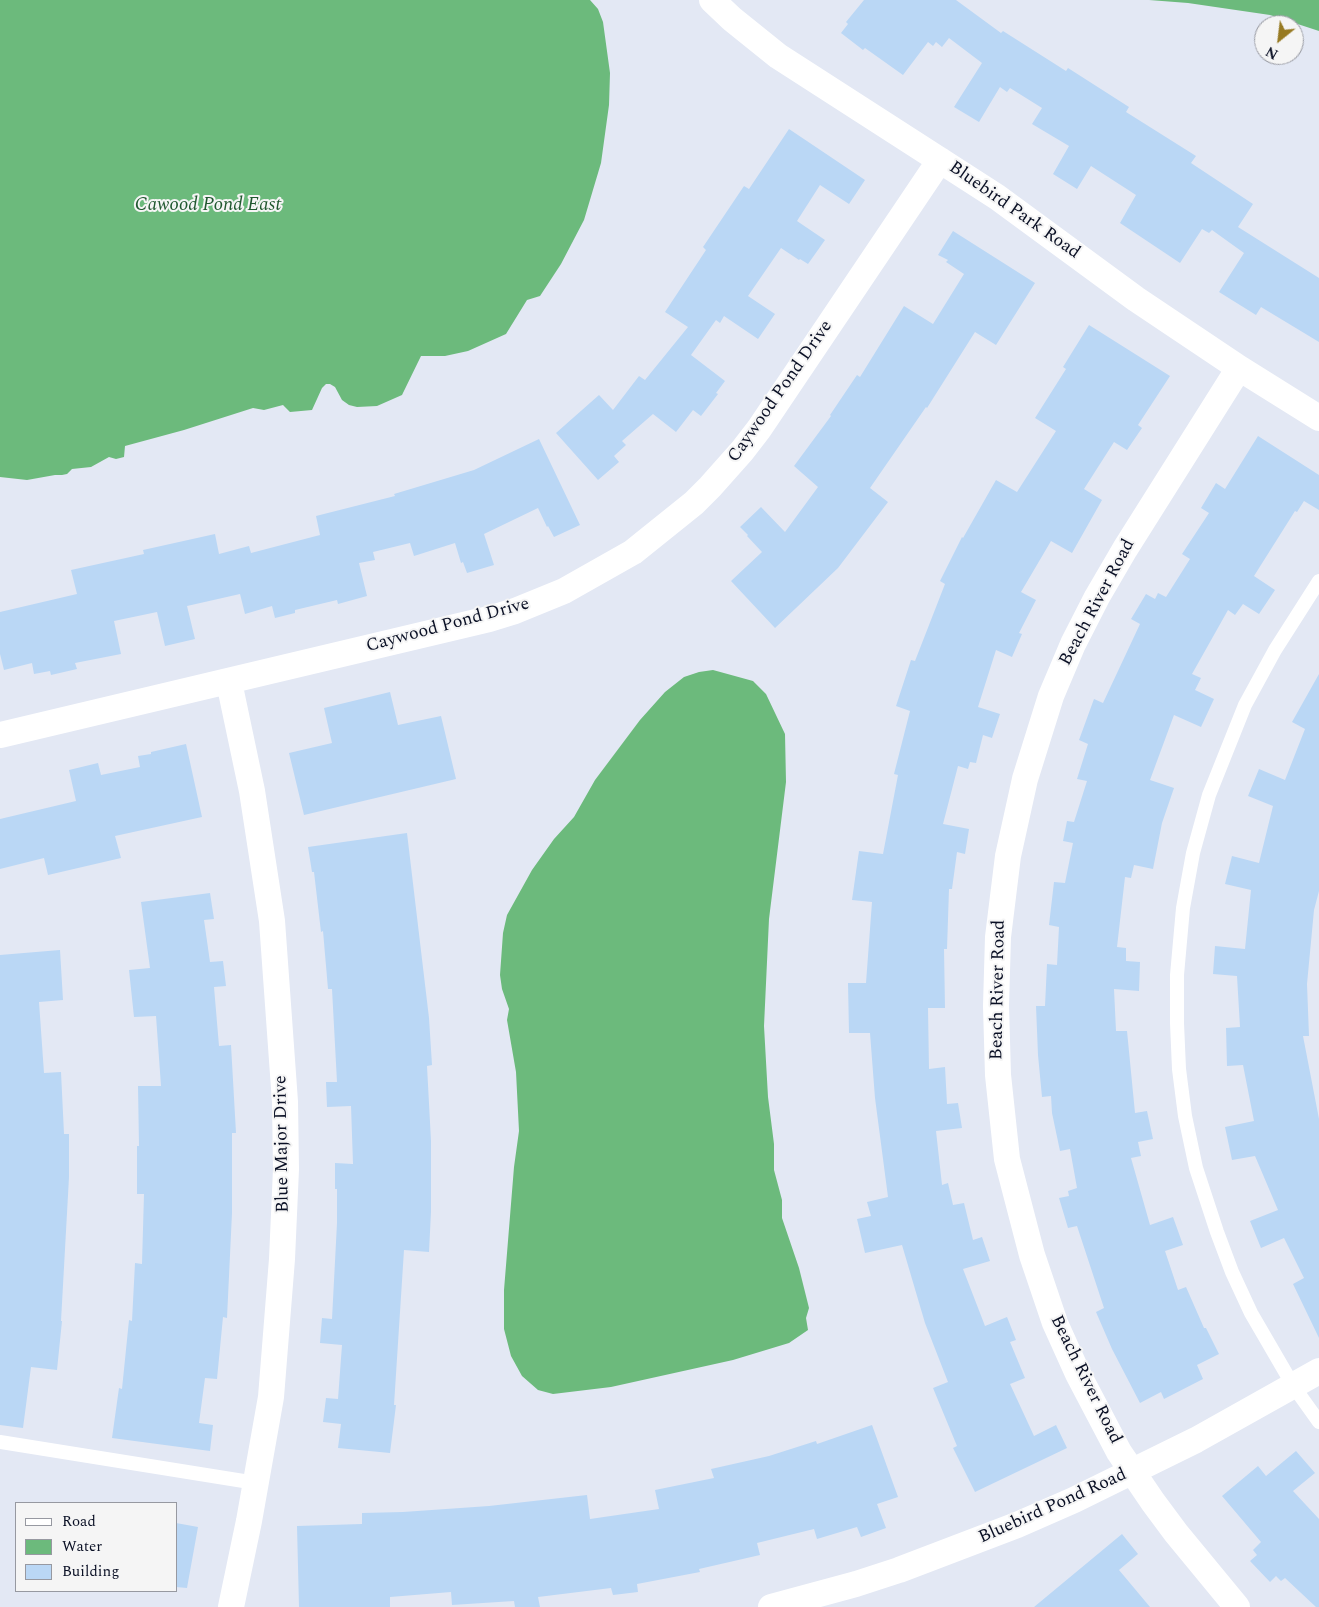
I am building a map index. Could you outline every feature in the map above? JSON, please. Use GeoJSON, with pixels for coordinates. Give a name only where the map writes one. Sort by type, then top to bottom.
{"type":"FeatureCollection","features":[{"type":"Feature","properties":{"kind":"street","name":"Bluebird Park Road"},"geometry":{"type":"LineString","coordinates":[[712,0],[732,19],[778,56],[1024,215],[1136,299],[1239,368],[1319,418]]}},
{"type":"Feature","properties":{"kind":"street","name":"Caywood Pond Drive"},"geometry":{"type":"LineString","coordinates":[[0,735],[463,626],[506,613],[564,591],[633,552],[694,503],[742,451],[770,413],[940,160]]}},
{"type":"Feature","properties":{"kind":"street","name":"Beach River Road"},"geometry":{"type":"LineString","coordinates":[[1237,1607],[1190,1552],[1119,1452],[1091,1399],[1056,1323],[1037,1272],[1007,1159],[1000,1107],[996,1042],[996,971],[1001,906],[1012,833],[1025,779],[1051,696],[1085,620],[1120,557],[1239,368]]}},
{"type":"Feature","properties":{"kind":"street","name":"Blue Major Drive"},"geometry":{"type":"LineString","coordinates":[[229,682],[252,791],[267,884],[276,970],[285,1102],[286,1169],[281,1268],[271,1397],[243,1553],[231,1607]]}},
{"type":"Feature","properties":{"kind":"street","name":"Bluebird Pond Road"},"geometry":{"type":"LineString","coordinates":[[771,1607],[801,1604],[984,1539],[1074,1500],[1196,1440],[1319,1372]]}},
{"type":"Feature","properties":{"kind":"lane"},"geometry":{"type":"LineString","coordinates":[[1319,581],[1275,650],[1244,705],[1216,776],[1201,821],[1189,874],[1183,908],[1177,975],[1179,1069],[1185,1116],[1196,1168],[1217,1232],[1238,1285],[1262,1334],[1294,1387],[1319,1422]]}},
{"type":"Feature","properties":{"kind":"lane"},"geometry":{"type":"LineString","coordinates":[[0,1442],[256,1484]]}},
{"type":"Feature","properties":{"kind":"water","name":"Cawood Pond East"},"geometry":{"type":"Polygon","coordinates":[[[0,0],[590,0],[598,9],[603,22],[610,73],[609,105],[601,163],[584,220],[561,264],[540,296],[527,300],[506,334],[468,351],[445,356],[421,356],[402,395],[377,406],[357,407],[349,405],[342,400],[335,387],[326,384],[322,388],[312,410],[290,412],[283,405],[264,410],[253,408],[125,446],[124,457],[116,459],[109,457],[91,467],[72,469],[67,474],[27,480],[0,477],[0,0]]]}},
{"type":"Feature","properties":{"kind":"water"},"geometry":{"type":"Polygon","coordinates":[[[1149,0],[1319,0],[1319,31],[1304,26],[1304,15],[1270,15],[1188,3],[1149,0]]]}},
{"type":"Feature","properties":{"kind":"water"},"geometry":{"type":"Polygon","coordinates":[[[713,670],[753,681],[766,694],[785,734],[786,782],[769,919],[764,1026],[768,1097],[774,1144],[774,1170],[782,1200],[782,1218],[799,1268],[809,1308],[806,1318],[808,1330],[789,1343],[733,1360],[611,1387],[553,1394],[538,1390],[522,1376],[511,1356],[504,1329],[504,1290],[514,1167],[519,1131],[516,1072],[507,1020],[509,1009],[502,989],[500,975],[503,933],[507,915],[532,870],[554,839],[574,817],[595,780],[640,720],[665,692],[684,677],[713,670]]]}},
{"type":"Feature","properties":{"kind":"building"},"geometry":{"type":"Polygon","coordinates":[[[864,0],[956,0],[1001,33],[1003,31],[1066,71],[1068,68],[1129,107],[1126,112],[1196,156],[1191,163],[1253,204],[1238,227],[1319,278],[1319,342],[1261,307],[1256,315],[1219,292],[1244,253],[1212,230],[1209,233],[1202,229],[1180,263],[1120,223],[1136,195],[1091,166],[1077,189],[1053,174],[1069,146],[1032,124],[1042,108],[1010,88],[1007,92],[1000,87],[979,122],[954,107],[982,63],[949,38],[942,47],[936,42],[933,46],[928,42],[903,75],[865,48],[863,50],[841,33],[848,24],[846,22],[864,0]]]}},
{"type":"Feature","properties":{"kind":"building"},"geometry":{"type":"Polygon","coordinates":[[[789,129],[865,180],[849,204],[820,185],[797,221],[825,240],[808,264],[781,248],[748,296],[775,314],[758,339],[724,316],[720,323],[716,320],[691,355],[725,381],[716,393],[718,394],[701,416],[693,410],[676,432],[653,414],[622,441],[626,445],[614,456],[619,462],[598,480],[556,433],[599,395],[613,410],[639,376],[645,380],[688,327],[665,312],[706,250],[703,247],[744,186],[749,189],[789,129]]]}},
{"type":"Feature","properties":{"kind":"building"},"geometry":{"type":"Polygon","coordinates":[[[953,231],[1035,283],[996,345],[975,332],[927,408],[870,488],[888,502],[838,568],[775,628],[731,581],[762,552],[740,527],[761,507],[785,532],[818,487],[794,466],[831,416],[857,375],[860,377],[904,306],[933,324],[964,274],[946,262],[948,260],[938,255],[953,231]]]}},
{"type":"Feature","properties":{"kind":"building"},"geometry":{"type":"Polygon","coordinates":[[[1089,325],[1170,376],[1138,425],[1142,428],[1127,450],[1114,442],[1084,489],[1102,500],[1072,553],[1051,541],[1021,592],[1036,600],[1019,633],[1022,634],[1012,657],[996,650],[978,707],[1000,714],[992,738],[983,735],[976,763],[970,762],[968,769],[958,766],[943,824],[969,829],[965,854],[957,852],[952,889],[949,889],[947,949],[944,949],[945,1008],[928,1008],[929,1069],[945,1067],[947,1104],[958,1103],[962,1128],[936,1131],[942,1185],[948,1183],[953,1205],[964,1203],[973,1240],[982,1237],[990,1261],[963,1269],[985,1326],[1007,1317],[1016,1340],[1010,1342],[1025,1378],[1010,1384],[1034,1436],[1056,1425],[1067,1448],[975,1492],[953,1448],[957,1446],[933,1388],[948,1382],[925,1323],[902,1245],[865,1253],[857,1219],[871,1216],[867,1202],[888,1197],[875,1098],[870,1033],[849,1033],[848,983],[866,983],[872,902],[852,900],[859,851],[883,854],[898,775],[894,774],[910,711],[896,706],[911,660],[915,661],[945,584],[940,581],[962,537],[996,480],[1017,492],[1056,431],[1035,418],[1066,369],[1063,367],[1089,325]]]}},
{"type":"Feature","properties":{"kind":"building"},"geometry":{"type":"Polygon","coordinates":[[[1258,436],[1319,475],[1319,510],[1304,501],[1297,512],[1295,511],[1254,576],[1275,590],[1259,614],[1243,604],[1235,615],[1228,610],[1192,674],[1201,678],[1195,690],[1214,699],[1201,727],[1174,715],[1150,780],[1174,788],[1162,823],[1153,869],[1134,865],[1131,878],[1125,877],[1117,947],[1126,948],[1126,961],[1140,962],[1139,991],[1114,989],[1116,1031],[1127,1031],[1135,1113],[1147,1111],[1153,1139],[1138,1142],[1141,1156],[1131,1158],[1150,1225],[1173,1217],[1183,1245],[1165,1251],[1178,1290],[1186,1287],[1204,1328],[1206,1328],[1219,1354],[1197,1365],[1203,1379],[1164,1399],[1161,1392],[1140,1403],[1112,1349],[1096,1312],[1104,1308],[1077,1226],[1068,1228],[1059,1198],[1069,1196],[1068,1191],[1077,1188],[1070,1149],[1060,1151],[1052,1113],[1051,1096],[1042,1097],[1036,1006],[1045,1006],[1047,964],[1057,965],[1059,927],[1049,925],[1054,882],[1065,883],[1073,843],[1063,841],[1067,821],[1074,822],[1087,781],[1077,779],[1088,744],[1079,740],[1094,699],[1103,703],[1140,624],[1131,619],[1146,594],[1155,599],[1158,593],[1166,597],[1190,559],[1182,554],[1209,513],[1201,508],[1216,483],[1225,489],[1258,436]]]}},
{"type":"Feature","properties":{"kind":"building"},"geometry":{"type":"Polygon","coordinates":[[[539,439],[580,525],[554,537],[538,508],[484,534],[494,565],[467,573],[463,562],[461,563],[455,543],[414,556],[410,543],[373,552],[375,560],[359,563],[367,596],[338,604],[337,600],[295,610],[295,613],[275,618],[272,606],[245,614],[240,594],[187,606],[195,639],[165,646],[157,612],[114,621],[121,654],[75,663],[77,669],[51,675],[50,671],[34,674],[32,663],[4,670],[0,654],[0,612],[77,594],[71,570],[144,554],[143,550],[215,534],[219,554],[249,546],[251,553],[320,535],[316,516],[395,496],[394,494],[474,470],[539,439]]]}},
{"type":"Feature","properties":{"kind":"building"},"geometry":{"type":"Polygon","coordinates":[[[1319,674],[1319,891],[1314,910],[1307,984],[1309,1036],[1303,1036],[1319,1119],[1319,1338],[1293,1284],[1304,1278],[1284,1238],[1261,1248],[1250,1221],[1278,1210],[1255,1156],[1232,1160],[1225,1127],[1254,1121],[1243,1065],[1227,1066],[1226,1028],[1240,1027],[1237,976],[1213,974],[1215,946],[1245,949],[1251,890],[1225,884],[1232,856],[1259,863],[1273,806],[1248,796],[1259,769],[1285,780],[1305,729],[1292,722],[1319,674]]]}},
{"type":"Feature","properties":{"kind":"building"},"geometry":{"type":"Polygon","coordinates":[[[390,692],[398,725],[441,716],[456,779],[304,815],[289,753],[332,743],[324,708],[390,692]]]}},
{"type":"Feature","properties":{"kind":"building"},"geometry":{"type":"Polygon","coordinates":[[[186,744],[202,817],[115,836],[121,858],[48,875],[44,858],[0,869],[0,819],[76,801],[69,770],[98,763],[101,775],[140,767],[138,756],[186,744]]]}},
{"type":"Feature","properties":{"kind":"building"},"geometry":{"type":"Polygon","coordinates":[[[407,833],[429,1018],[432,1065],[427,1066],[431,1141],[431,1212],[429,1252],[404,1250],[394,1405],[396,1405],[390,1453],[338,1448],[341,1424],[323,1422],[326,1398],[338,1399],[342,1345],[320,1343],[322,1318],[332,1319],[337,1223],[335,1163],[353,1164],[351,1106],[327,1107],[326,1082],[337,1082],[332,989],[328,989],[323,931],[321,932],[314,872],[312,872],[308,847],[407,833]]]}},
{"type":"Feature","properties":{"kind":"building"},"geometry":{"type":"Polygon","coordinates":[[[210,893],[214,919],[204,920],[210,962],[223,961],[226,986],[214,987],[219,1046],[231,1045],[236,1133],[232,1133],[232,1213],[227,1318],[223,1317],[217,1379],[205,1378],[199,1423],[213,1425],[210,1451],[112,1438],[119,1388],[122,1389],[129,1320],[132,1321],[135,1263],[142,1264],[144,1194],[137,1194],[137,1146],[139,1146],[138,1086],[161,1086],[156,1016],[134,1017],[129,970],[150,968],[141,902],[210,893]]]}},
{"type":"Feature","properties":{"kind":"building"},"geometry":{"type":"Polygon","coordinates":[[[60,950],[63,1000],[39,1002],[44,1073],[61,1072],[64,1134],[69,1134],[69,1177],[62,1321],[57,1370],[31,1367],[23,1428],[0,1425],[0,955],[60,950]]]}},
{"type":"Feature","properties":{"kind":"building"},"geometry":{"type":"Polygon","coordinates":[[[872,1425],[898,1497],[877,1504],[886,1528],[861,1537],[857,1527],[817,1539],[814,1529],[757,1543],[760,1555],[699,1569],[700,1572],[637,1584],[638,1592],[613,1595],[611,1588],[538,1597],[540,1607],[515,1607],[514,1601],[452,1605],[451,1592],[390,1597],[390,1607],[299,1607],[297,1526],[362,1524],[362,1513],[489,1506],[587,1495],[590,1519],[659,1509],[655,1490],[714,1478],[711,1469],[769,1456],[816,1441],[817,1444],[872,1425]]]}},
{"type":"Feature","properties":{"kind":"building"},"geometry":{"type":"Polygon","coordinates":[[[1296,1451],[1315,1473],[1293,1491],[1319,1519],[1319,1607],[1316,1607],[1285,1578],[1281,1581],[1276,1576],[1270,1582],[1250,1561],[1257,1555],[1253,1550],[1261,1542],[1222,1496],[1258,1466],[1266,1476],[1296,1451]]]}},
{"type":"Feature","properties":{"kind":"building"},"geometry":{"type":"Polygon","coordinates":[[[178,1523],[198,1527],[187,1588],[178,1587],[178,1523]]]}},
{"type":"Feature","properties":{"kind":"building"},"geometry":{"type":"Polygon","coordinates":[[[1122,1534],[1138,1554],[1119,1570],[1150,1607],[1034,1607],[1122,1534]]]}}]}
